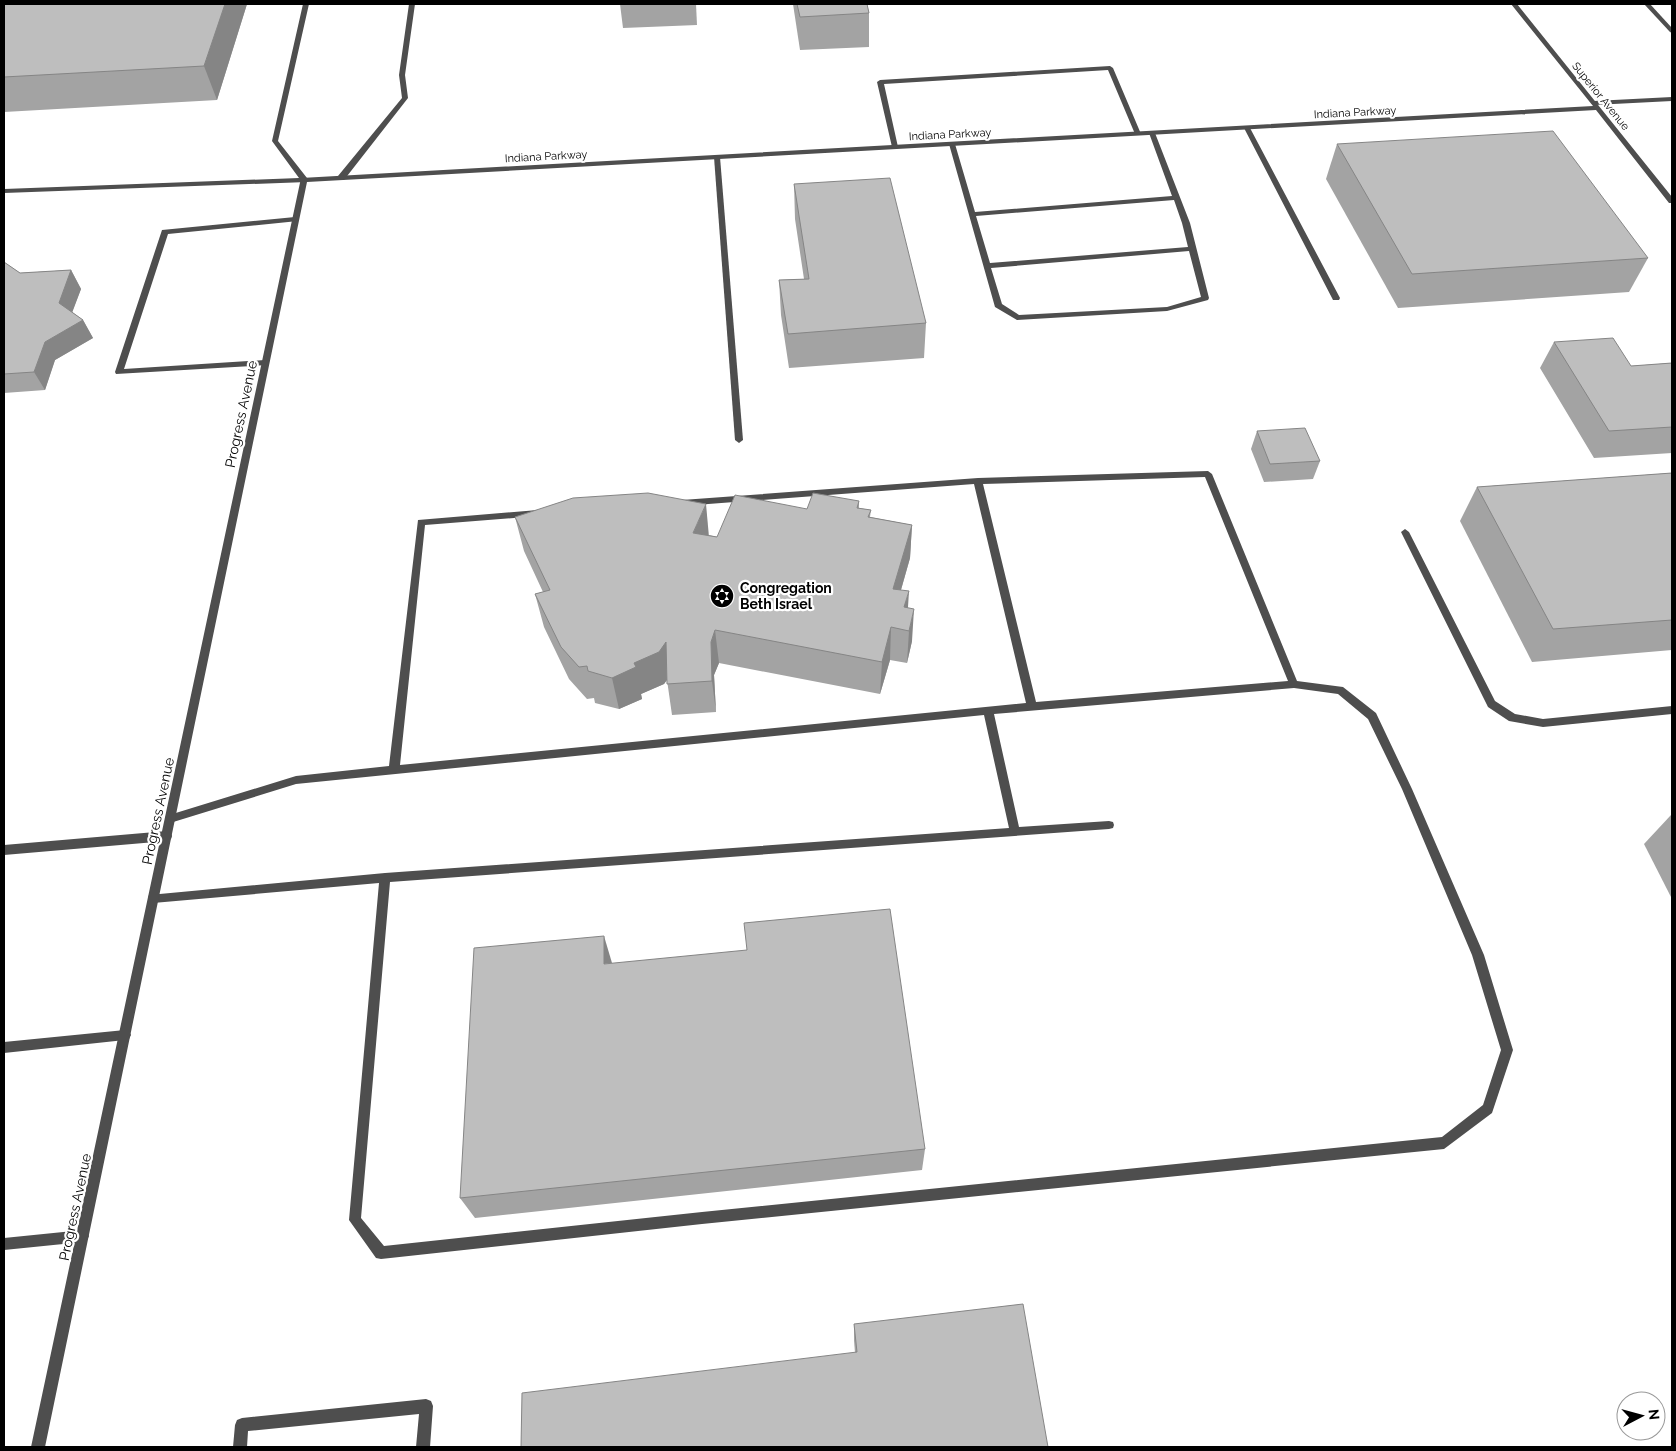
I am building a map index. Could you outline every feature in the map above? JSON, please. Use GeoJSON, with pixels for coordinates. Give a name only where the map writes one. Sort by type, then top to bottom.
{"type":"FeatureCollection","features":[{"type":"Feature","properties":{"kind":"street"},"geometry":{"type":"LineString","coordinates":[[304,180],[275,141],[306,4]]}},
{"type":"Feature","properties":{"kind":"street"},"geometry":{"type":"LineString","coordinates":[[341,178],[405,98],[402,75],[412,4]]}},
{"type":"Feature","properties":{"kind":"street","name":"Superior Avenue"},"geometry":{"type":"LineString","coordinates":[[1514,4],[1672,201]]}},
{"type":"Feature","properties":{"kind":"street"},"geometry":{"type":"LineString","coordinates":[[1648,4],[1672,32]]}},
{"type":"Feature","properties":{"kind":"street"},"geometry":{"type":"LineString","coordinates":[[895,147],[880,82],[1110,68],[1138,134]]}},
{"type":"Feature","properties":{"kind":"street","name":"Indiana Parkway"},"geometry":{"type":"LineString","coordinates":[[4,191],[304,180],[1247,128],[1596,106],[1672,98]]}},
{"type":"Feature","properties":{"kind":"street"},"geometry":{"type":"LineString","coordinates":[[1247,128],[1336,298]]}},
{"type":"Feature","properties":{"kind":"street"},"geometry":{"type":"LineString","coordinates":[[952,144],[998,305],[1017,318],[1167,309],[1205,298],[1186,224],[1152,133]]}},
{"type":"Feature","properties":{"kind":"street"},"geometry":{"type":"LineString","coordinates":[[717,157],[739,440]]}},
{"type":"Feature","properties":{"kind":"street","name":"Progress Avenue"},"geometry":{"type":"LineString","coordinates":[[38,1447],[304,180]]}},
{"type":"Feature","properties":{"kind":"street"},"geometry":{"type":"LineString","coordinates":[[972,214],[1176,198]]}},
{"type":"Feature","properties":{"kind":"street"},"geometry":{"type":"LineString","coordinates":[[265,363],[119,372],[165,232],[296,219]]}},
{"type":"Feature","properties":{"kind":"street"},"geometry":{"type":"LineString","coordinates":[[987,266],[1192,249]]}},
{"type":"Feature","properties":{"kind":"street"},"geometry":{"type":"LineString","coordinates":[[669,504],[978,481],[1208,474],[1294,684]]}},
{"type":"Feature","properties":{"kind":"street"},"geometry":{"type":"LineString","coordinates":[[978,481],[1032,706]]}},
{"type":"Feature","properties":{"kind":"street"},"geometry":{"type":"LineString","coordinates":[[394,770],[421,522],[550,512]]}},
{"type":"Feature","properties":{"kind":"street"},"geometry":{"type":"LineString","coordinates":[[1405,532],[1491,704],[1513,718],[1543,723],[1672,710]]}},
{"type":"Feature","properties":{"kind":"street"},"geometry":{"type":"LineString","coordinates":[[170,819],[296,780],[1032,706],[1294,684],[1340,690],[1372,716],[1407,789],[1478,955],[1507,1050],[1488,1109],[1444,1143],[692,1219],[381,1253],[355,1220],[385,878]]}},
{"type":"Feature","properties":{"kind":"street"},"geometry":{"type":"LineString","coordinates":[[988,710],[1015,832]]}},
{"type":"Feature","properties":{"kind":"street"},"geometry":{"type":"LineString","coordinates":[[153,898],[385,878],[1109,825]]}},
{"type":"Feature","properties":{"kind":"street"},"geometry":{"type":"LineString","coordinates":[[4,850],[166,836]]}},
{"type":"Feature","properties":{"kind":"street"},"geometry":{"type":"LineString","coordinates":[[4,1048],[125,1035]]}},
{"type":"Feature","properties":{"kind":"street"},"geometry":{"type":"LineString","coordinates":[[4,1244],[83,1236]]}},
{"type":"Feature","properties":{"kind":"street"},"geometry":{"type":"LineString","coordinates":[[240,1447],[242,1425],[426,1406],[423,1447]]}},
{"type":"Feature","properties":{"kind":"building"},"geometry":{"type":"Polygon","coordinates":[[[4,4],[225,4],[204,66],[4,77],[4,4]]]}},
{"type":"Feature","properties":{"kind":"building"},"geometry":{"type":"Polygon","coordinates":[[[797,4],[867,4],[869,13],[800,17],[797,4]]]}},
{"type":"Feature","properties":{"kind":"building"},"geometry":{"type":"Polygon","coordinates":[[[1553,131],[1648,258],[1412,274],[1337,144],[1553,131]]]}},
{"type":"Feature","properties":{"kind":"building"},"geometry":{"type":"Polygon","coordinates":[[[890,178],[926,323],[788,334],[779,280],[809,279],[794,184],[890,178]]]}},
{"type":"Feature","properties":{"kind":"building"},"geometry":{"type":"Polygon","coordinates":[[[4,262],[20,273],[71,270],[59,303],[83,320],[45,342],[34,372],[4,374],[4,262]]]}},
{"type":"Feature","properties":{"kind":"building"},"geometry":{"type":"Polygon","coordinates":[[[1613,338],[1631,366],[1672,363],[1672,427],[1609,431],[1554,342],[1613,338]]]}},
{"type":"Feature","properties":{"kind":"building"},"geometry":{"type":"Polygon","coordinates":[[[1305,428],[1320,461],[1270,464],[1257,431],[1305,428]]]}},
{"type":"Feature","properties":{"kind":"building"},"geometry":{"type":"Polygon","coordinates":[[[1672,473],[1672,620],[1553,629],[1477,487],[1672,473]]]}},
{"type":"Feature","properties":{"kind":"building","name":"Congregation Beth Israel"},"geometry":{"type":"Polygon","coordinates":[[[648,493],[706,504],[693,533],[717,537],[735,495],[807,509],[813,493],[859,501],[857,508],[871,510],[868,517],[912,525],[893,589],[909,591],[904,607],[914,609],[909,631],[891,627],[882,662],[715,630],[711,642],[712,681],[667,684],[666,642],[659,652],[634,663],[636,667],[612,678],[588,671],[587,666],[579,667],[561,647],[535,594],[550,590],[515,517],[573,498],[648,493]]]}},
{"type":"Feature","properties":{"kind":"building"},"geometry":{"type":"Polygon","coordinates":[[[890,909],[925,1149],[460,1198],[474,948],[604,936],[604,964],[747,950],[744,923],[890,909]]]}},
{"type":"Feature","properties":{"kind":"building"},"geometry":{"type":"Polygon","coordinates":[[[1023,1304],[1048,1447],[521,1447],[522,1393],[857,1352],[854,1324],[1023,1304]]]}},
{"type":"Feature","properties":{"kind":"place","name":"Congregation Beth Israel"},"geometry":{"type":"Point","coordinates":[722,596]}}]}
